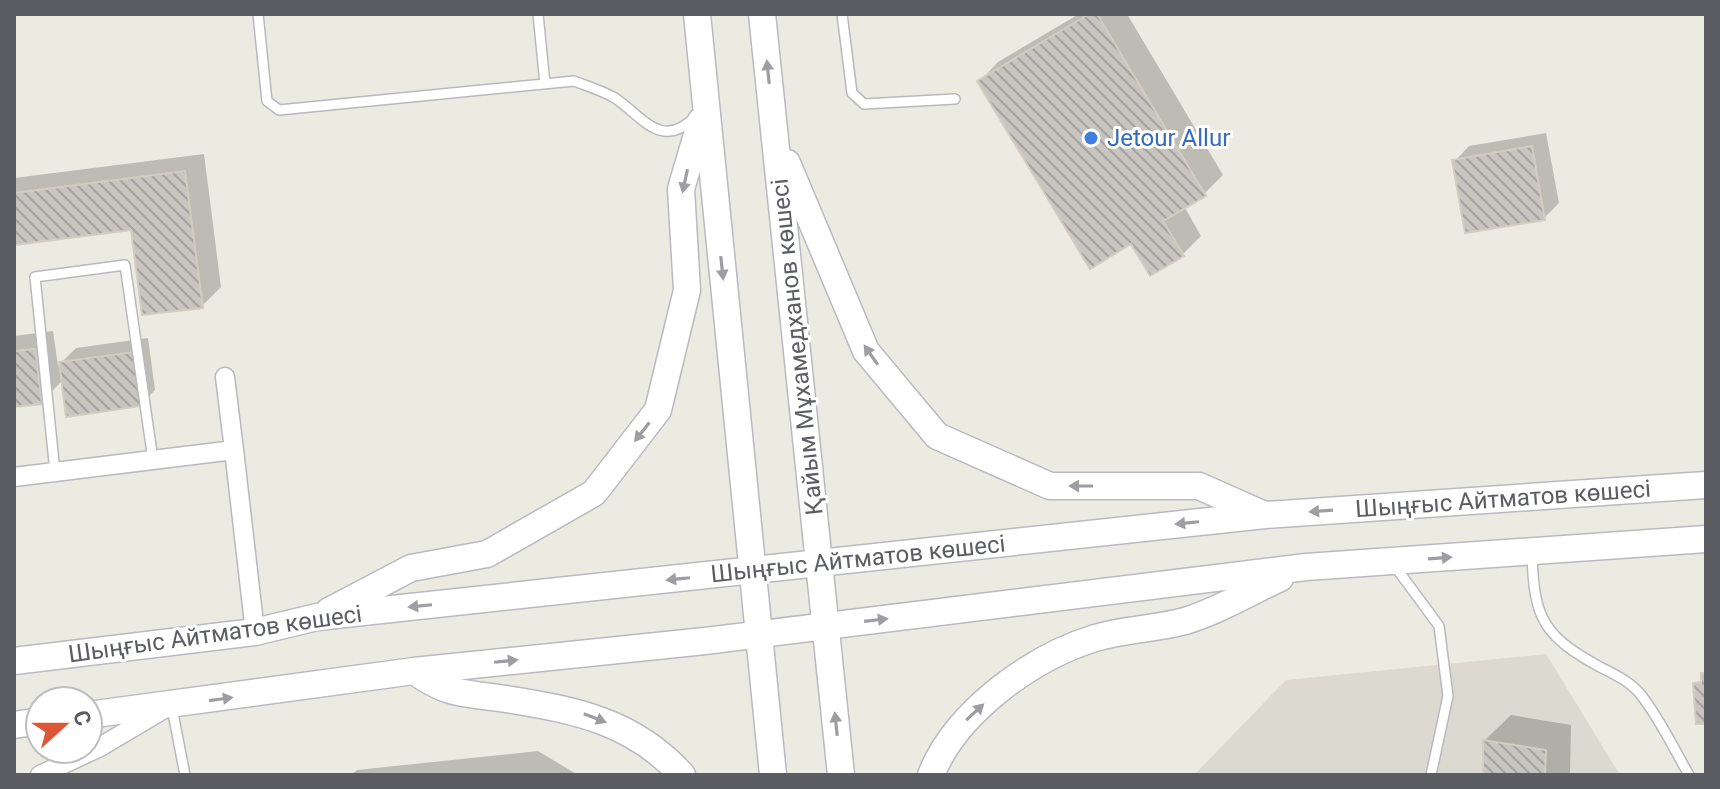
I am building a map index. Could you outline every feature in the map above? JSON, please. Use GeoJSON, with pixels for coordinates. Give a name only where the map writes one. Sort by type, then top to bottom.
{"type":"FeatureCollection","features":[{"type":"Feature","properties":{"kind":"main road"},"geometry":{"type":"LineString","coordinates":[[697,14],[773,775]]}},
{"type":"Feature","properties":{"kind":"main road","name":"Қайым Мұхамедханов көшесі"},"geometry":{"type":"LineString","coordinates":[[762,14],[841,775]]}},
{"type":"Feature","properties":{"kind":"main road"},"geometry":{"type":"LineString","coordinates":[[317,617],[411,568],[487,554],[594,493],[651,420],[658,410],[687,290],[681,189],[706,106]]}},
{"type":"Feature","properties":{"kind":"main road"},"geometry":{"type":"LineString","coordinates":[[774,129],[808,219],[866,351],[937,436],[1050,486],[1199,486],[1265,515]]}},
{"type":"Feature","properties":{"kind":"main road","name":"Шыңғыс Айтматов көшесі"},"geometry":{"type":"LineString","coordinates":[[14,661],[255,632],[317,617],[1265,515],[1706,485]]}},
{"type":"Feature","properties":{"kind":"main road"},"geometry":{"type":"LineString","coordinates":[[104,713],[414,671],[760,634],[1306,567],[1706,539]]}},
{"type":"Feature","properties":{"kind":"main road"},"geometry":{"type":"LineString","coordinates":[[931,775],[940,752],[963,724],[1013,677],[1094,639],[1187,620],[1306,567]]}},
{"type":"Feature","properties":{"kind":"main road"},"geometry":{"type":"LineString","coordinates":[[414,671],[442,691],[582,713],[634,733],[662,753],[682,775]]}},
{"type":"Feature","properties":{"kind":"street"},"geometry":{"type":"LineString","coordinates":[[225,377],[255,632]]}},
{"type":"Feature","properties":{"kind":"street"},"geometry":{"type":"LineString","coordinates":[[14,477],[234,450]]}},
{"type":"Feature","properties":{"kind":"street"},"geometry":{"type":"LineString","coordinates":[[40,775],[100,747],[171,705]]}},
{"type":"Feature","properties":{"kind":"lane"},"geometry":{"type":"LineString","coordinates":[[258,14],[267,101],[279,110],[574,81],[614,98],[650,128],[668,131],[687,125],[706,106]]}},
{"type":"Feature","properties":{"kind":"lane"},"geometry":{"type":"LineString","coordinates":[[538,14],[545,84]]}},
{"type":"Feature","properties":{"kind":"lane"},"geometry":{"type":"LineString","coordinates":[[842,14],[852,93],[864,104],[955,99]]}},
{"type":"Feature","properties":{"kind":"lane"},"geometry":{"type":"LineString","coordinates":[[55,472],[35,277],[125,265],[153,460]]}},
{"type":"Feature","properties":{"kind":"lane"},"geometry":{"type":"LineString","coordinates":[[1531,551],[1536,609],[1549,632],[1563,646],[1621,678],[1640,694],[1689,775]]}},
{"type":"Feature","properties":{"kind":"lane"},"geometry":{"type":"LineString","coordinates":[[1392,562],[1439,626],[1448,696],[1431,775]]}},
{"type":"Feature","properties":{"kind":"lane"},"geometry":{"type":"LineString","coordinates":[[171,705],[185,775]]}},
{"type":"Feature","properties":{"kind":"shaded area"},"geometry":{"type":"Polygon","coordinates":[[[1546,654],[1620,775],[1194,775],[1286,680],[1546,654]]]}},
{"type":"Feature","properties":{"kind":"building","name":"Jetour Allur"},"geometry":{"type":"Polygon","coordinates":[[[1089,14],[1097,14],[1206,196],[1163,221],[1184,256],[1150,276],[1131,244],[1090,269],[977,81],[1089,14]]]}},
{"type":"Feature","properties":{"kind":"building"},"geometry":{"type":"Polygon","coordinates":[[[1532,146],[1545,220],[1465,233],[1452,160],[1532,146]]]}},
{"type":"Feature","properties":{"kind":"building"},"geometry":{"type":"Polygon","coordinates":[[[185,171],[203,308],[142,315],[131,230],[14,245],[14,193],[185,171]]]}},
{"type":"Feature","properties":{"kind":"building"},"geometry":{"type":"Polygon","coordinates":[[[35,349],[42,404],[14,407],[14,351],[35,349]]]}},
{"type":"Feature","properties":{"kind":"building"},"geometry":{"type":"Polygon","coordinates":[[[134,352],[141,406],[66,417],[59,362],[134,352]]]}},
{"type":"Feature","properties":{"kind":"building"},"geometry":{"type":"Polygon","coordinates":[[[1701,673],[1706,673],[1706,743],[1705,724],[1696,724],[1693,683],[1701,682],[1701,673]]]}},
{"type":"Feature","properties":{"kind":"building"},"geometry":{"type":"Polygon","coordinates":[[[1483,740],[1546,750],[1545,775],[1483,775],[1483,740]]]}},
{"type":"Feature","properties":{"kind":"place","name":"Jetour Allur"},"geometry":{"type":"Point","coordinates":[1091,138]}}]}
